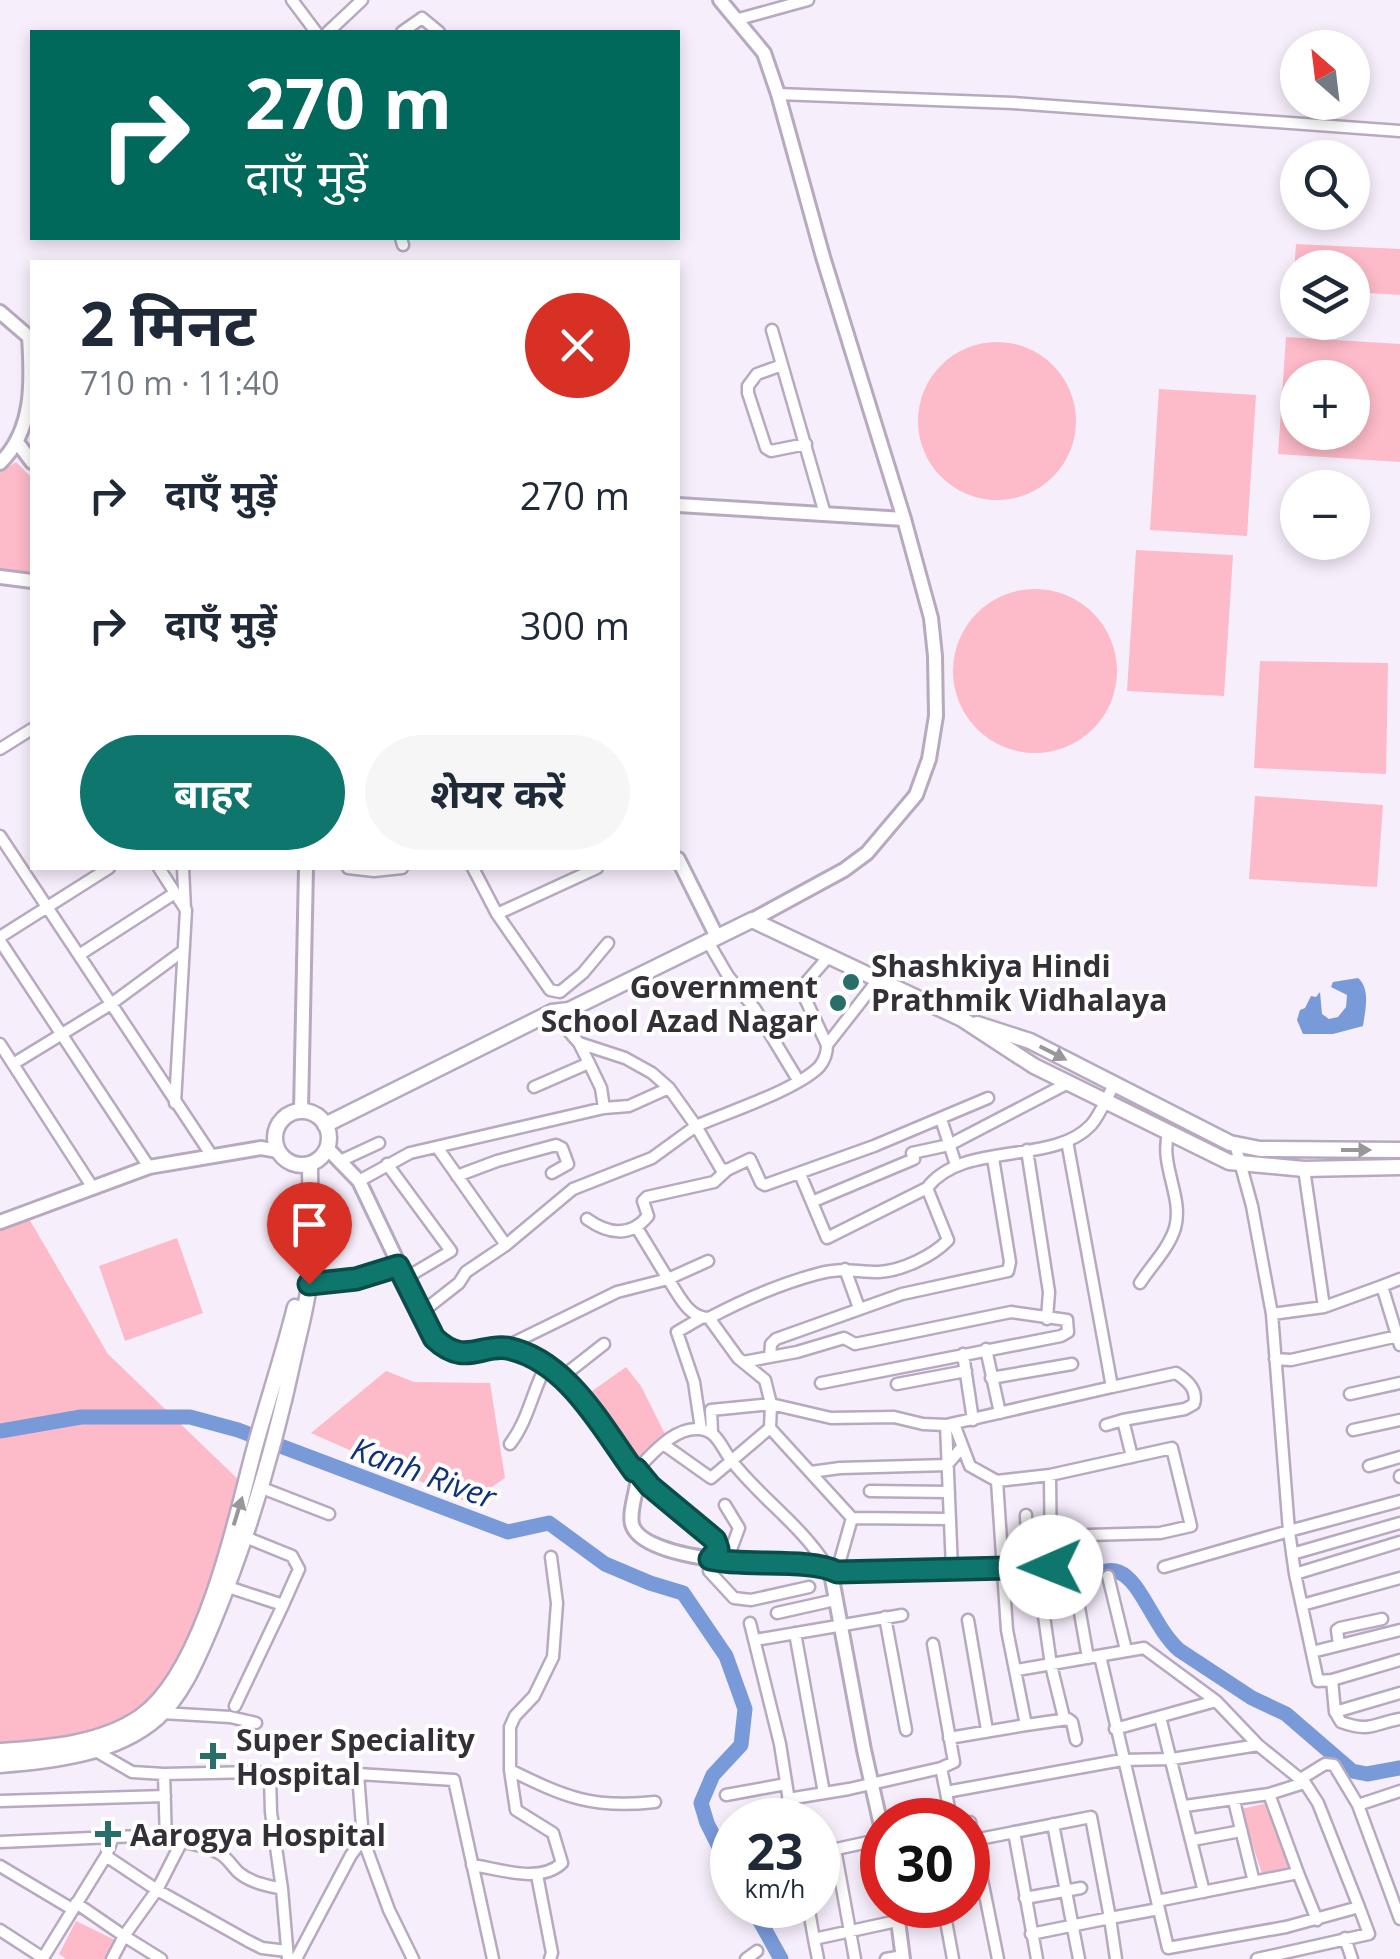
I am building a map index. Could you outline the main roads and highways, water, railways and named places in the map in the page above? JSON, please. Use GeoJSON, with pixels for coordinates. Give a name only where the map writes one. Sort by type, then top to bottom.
{"type":"FeatureCollection","features":[{"type":"Feature","properties":{"kind":"main road"},"geometry":{"type":"LineString","coordinates":[[325,1125],[552,1012],[569,1010],[752,920],[962,1019],[1030,1041],[1236,1144],[1260,1149],[1400,1150]]}},
{"type":"Feature","properties":{"kind":"main road"},"geometry":{"type":"LineString","coordinates":[[962,1019],[1034,1066],[1234,1163],[1304,1169],[1400,1167]]}},
{"type":"Feature","properties":{"kind":"main road"},"geometry":{"type":"LineString","coordinates":[[290,1114],[314,1114],[325,1125],[327,1148],[320,1158],[307,1165],[292,1164],[278,1152],[275,1140],[280,1122],[290,1114]]}},
{"type":"Feature","properties":{"kind":"main road"},"geometry":{"type":"LineString","coordinates":[[0,1765],[47,1761],[94,1750],[134,1734],[162,1714],[191,1670],[228,1587],[262,1488],[281,1416],[309,1284],[307,1165]]}},
{"type":"Feature","properties":{"kind":"main road"},"geometry":{"type":"LineString","coordinates":[[0,1751],[80,1742],[140,1717],[168,1687],[198,1632],[217,1583],[300,1286],[307,1165]]}},
{"type":"Feature","properties":{"kind":"water"},"geometry":{"type":"Polygon","coordinates":[[[1358,978],[1366,994],[1363,1026],[1333,1034],[1303,1034],[1297,1020],[1311,996],[1320,992],[1322,1014],[1329,1019],[1338,1017],[1346,1007],[1347,995],[1331,987],[1333,982],[1358,978]]]}},
{"type":"Feature","properties":{"kind":"waterway","name":"Kanh River"},"geometry":{"type":"LineString","coordinates":[[0,1431],[81,1417],[190,1417],[238,1430],[508,1532],[549,1523],[605,1564],[683,1593],[726,1656],[745,1709],[741,1745],[713,1775],[701,1803],[710,1829]]}},
{"type":"Feature","properties":{"kind":"waterway"},"geometry":{"type":"LineString","coordinates":[[1068,1599],[1090,1578],[1107,1571],[1121,1573],[1133,1583],[1179,1650],[1252,1698],[1286,1714],[1352,1771],[1367,1774],[1400,1768]]}},
{"type":"Feature","properties":{"kind":"waterway","name":"Kanh River"},"geometry":{"type":"LineString","coordinates":[[764,1928],[781,1959]]}},
{"type":"Feature","properties":{"kind":"place","name":"Shashkiya Hindi Prathmik Vidhalaya"},"geometry":{"type":"Point","coordinates":[851,982]}},
{"type":"Feature","properties":{"kind":"place","name":"Government School Azad Nagar"},"geometry":{"type":"Point","coordinates":[838,1003]}},
{"type":"Feature","properties":{"kind":"place","name":"Super Speciality Hospital"},"geometry":{"type":"Point","coordinates":[213,1756]}},
{"type":"Feature","properties":{"kind":"place","name":"Aarogya Hospital"},"geometry":{"type":"Point","coordinates":[108,1834]}}]}
